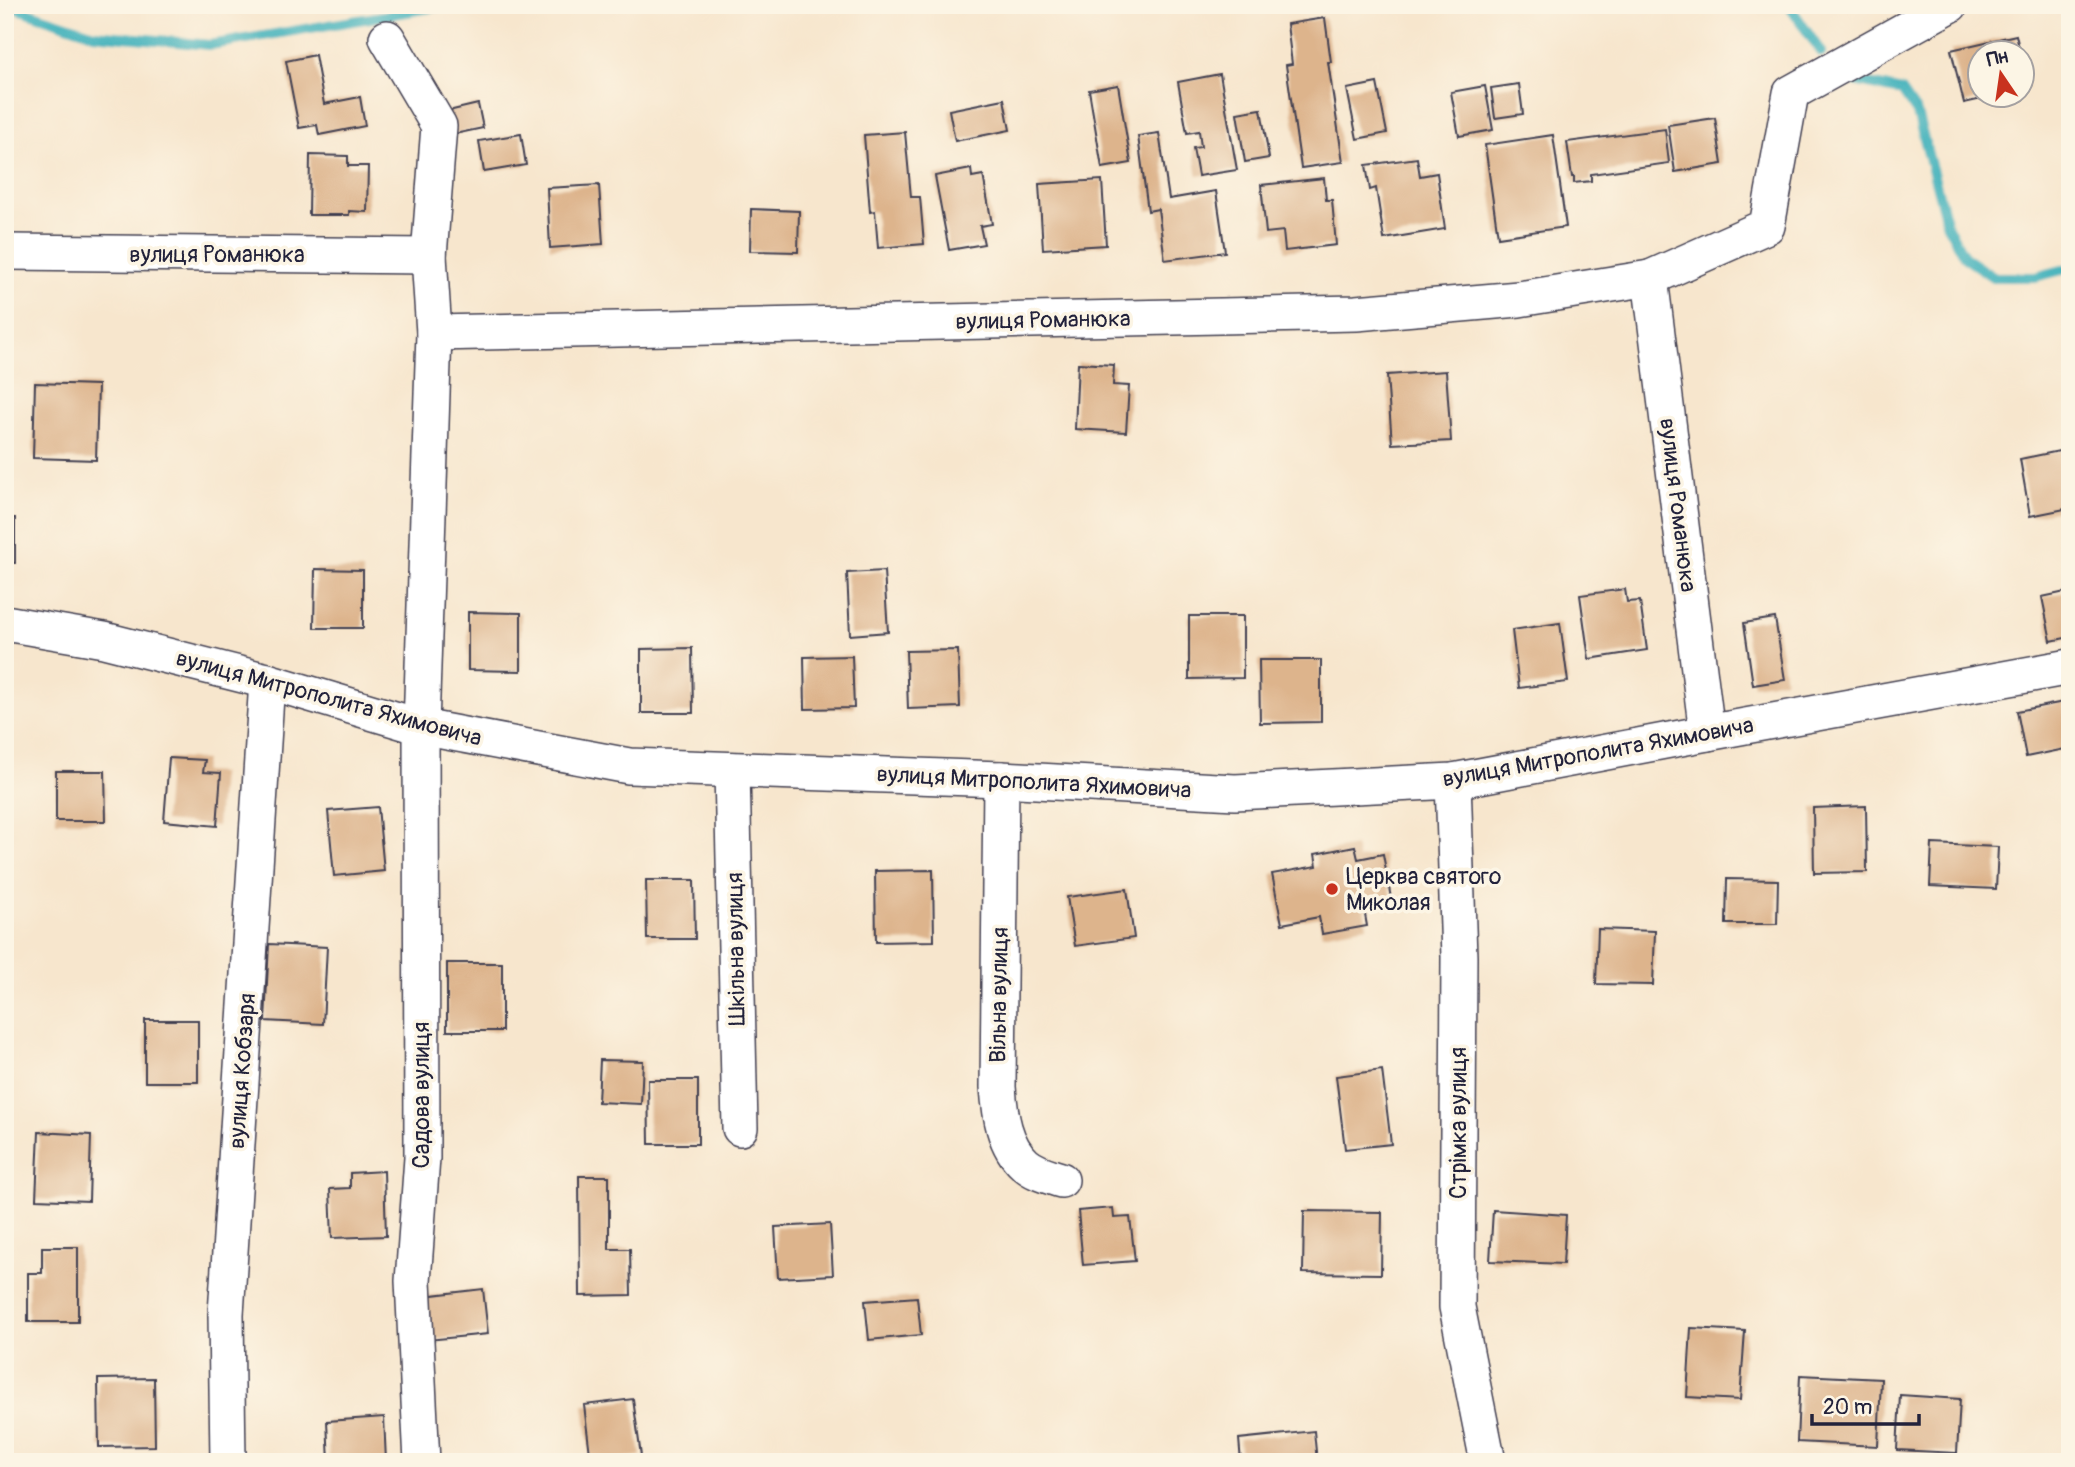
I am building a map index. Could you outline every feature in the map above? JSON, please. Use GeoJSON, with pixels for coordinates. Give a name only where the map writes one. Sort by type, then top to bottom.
{"type":"FeatureCollection","features":[{"type":"Feature","properties":{"kind":"street","name":"вулиця Романюка"},"geometry":{"type":"LineString","coordinates":[[434,333],[1356,313],[1519,299],[1650,278],[1767,226],[1791,93],[1950,5]]}},
{"type":"Feature","properties":{"kind":"street"},"geometry":{"type":"LineString","coordinates":[[387,38],[439,126],[429,256],[434,333],[421,727]]}},
{"type":"Feature","properties":{"kind":"street","name":"вулиця Романюка"},"geometry":{"type":"LineString","coordinates":[[5,252],[429,256]]}},
{"type":"Feature","properties":{"kind":"street","name":"вулиця Романюка"},"geometry":{"type":"LineString","coordinates":[[1650,278],[1707,733]]}},
{"type":"Feature","properties":{"kind":"street","name":"вулиця Митрополита Яхимовича"},"geometry":{"type":"LineString","coordinates":[[5,623],[104,640],[267,681],[421,727],[629,766],[1001,779],[1236,792],[1453,781],[2070,667]]}},
{"type":"Feature","properties":{"kind":"street","name":"вулиця Кобзаря"},"geometry":{"type":"LineString","coordinates":[[228,1462],[226,1314],[267,681]]}},
{"type":"Feature","properties":{"kind":"street","name":"Садова вулиця"},"geometry":{"type":"LineString","coordinates":[[421,727],[422,1158],[413,1281],[422,1462]]}},
{"type":"Feature","properties":{"kind":"street","name":"Шкільна вулиця"},"geometry":{"type":"LineString","coordinates":[[732,770],[740,1128]]}},
{"type":"Feature","properties":{"kind":"street","name":"Вільна вулиця"},"geometry":{"type":"LineString","coordinates":[[1001,779],[999,1102],[1008,1140],[1016,1154],[1027,1166],[1061,1180]]}},
{"type":"Feature","properties":{"kind":"street","name":"Стрімка вулиця"},"geometry":{"type":"LineString","coordinates":[[1453,781],[1459,957],[1457,1307],[1488,1462]]}},
{"type":"Feature","properties":{"kind":"building"},"geometry":{"type":"Polygon","coordinates":[[[1325,18],[1331,62],[1328,62],[1343,162],[1301,168],[1286,65],[1292,64],[1287,24],[1325,18]]]}},
{"type":"Feature","properties":{"kind":"building"},"geometry":{"type":"Polygon","coordinates":[[[1966,47],[1966,103],[1964,103],[1951,50],[1966,47]]]}},
{"type":"Feature","properties":{"kind":"building"},"geometry":{"type":"Polygon","coordinates":[[[315,55],[324,104],[360,97],[365,126],[319,135],[317,125],[299,128],[286,61],[315,55]]]}},
{"type":"Feature","properties":{"kind":"building"},"geometry":{"type":"Polygon","coordinates":[[[1220,74],[1237,170],[1198,176],[1193,148],[1201,147],[1199,131],[1187,133],[1178,82],[1220,74]]]}},
{"type":"Feature","properties":{"kind":"building"},"geometry":{"type":"Polygon","coordinates":[[[1377,83],[1387,133],[1357,139],[1347,89],[1377,83]]]}},
{"type":"Feature","properties":{"kind":"building"},"geometry":{"type":"Polygon","coordinates":[[[1519,84],[1523,114],[1495,118],[1491,88],[1519,84]]]}},
{"type":"Feature","properties":{"kind":"building"},"geometry":{"type":"Polygon","coordinates":[[[1118,85],[1131,163],[1102,168],[1089,90],[1118,85]]]}},
{"type":"Feature","properties":{"kind":"building"},"geometry":{"type":"Polygon","coordinates":[[[1485,86],[1493,130],[1459,136],[1451,92],[1485,86]]]}},
{"type":"Feature","properties":{"kind":"building"},"geometry":{"type":"Polygon","coordinates":[[[1004,99],[1010,130],[955,141],[949,110],[1004,99]]]}},
{"type":"Feature","properties":{"kind":"building"},"geometry":{"type":"Polygon","coordinates":[[[478,104],[483,128],[445,136],[440,113],[478,104]]]}},
{"type":"Feature","properties":{"kind":"building"},"geometry":{"type":"Polygon","coordinates":[[[1261,109],[1269,158],[1245,162],[1237,113],[1261,109]]]}},
{"type":"Feature","properties":{"kind":"building"},"geometry":{"type":"Polygon","coordinates":[[[1715,118],[1722,164],[1675,172],[1668,125],[1715,118]]]}},
{"type":"Feature","properties":{"kind":"building"},"geometry":{"type":"Polygon","coordinates":[[[1665,129],[1669,163],[1591,174],[1591,181],[1574,183],[1567,142],[1665,129]]]}},
{"type":"Feature","properties":{"kind":"building"},"geometry":{"type":"Polygon","coordinates":[[[905,132],[911,197],[920,197],[924,244],[878,248],[875,211],[870,212],[864,135],[905,132]]]}},
{"type":"Feature","properties":{"kind":"building"},"geometry":{"type":"Polygon","coordinates":[[[1159,133],[1169,199],[1216,191],[1225,252],[1165,260],[1158,209],[1148,211],[1138,136],[1159,133]]]}},
{"type":"Feature","properties":{"kind":"building"},"geometry":{"type":"Polygon","coordinates":[[[521,134],[526,165],[484,172],[479,141],[521,134]]]}},
{"type":"Feature","properties":{"kind":"building"},"geometry":{"type":"Polygon","coordinates":[[[1553,135],[1566,227],[1498,237],[1485,145],[1553,135]]]}},
{"type":"Feature","properties":{"kind":"building"},"geometry":{"type":"Polygon","coordinates":[[[310,155],[348,156],[348,166],[368,166],[367,212],[309,215],[310,155]]]}},
{"type":"Feature","properties":{"kind":"building"},"geometry":{"type":"Polygon","coordinates":[[[1417,158],[1420,176],[1437,173],[1445,229],[1384,239],[1376,188],[1370,190],[1366,165],[1417,158]]]}},
{"type":"Feature","properties":{"kind":"building"},"geometry":{"type":"Polygon","coordinates":[[[971,169],[972,177],[983,175],[992,224],[980,226],[984,244],[949,250],[935,176],[971,169]]]}},
{"type":"Feature","properties":{"kind":"building"},"geometry":{"type":"Polygon","coordinates":[[[1324,178],[1326,200],[1332,200],[1336,245],[1285,251],[1283,231],[1266,233],[1261,185],[1324,178]]]}},
{"type":"Feature","properties":{"kind":"building"},"geometry":{"type":"Polygon","coordinates":[[[1102,180],[1106,245],[1043,249],[1039,184],[1102,180]]]}},
{"type":"Feature","properties":{"kind":"building"},"geometry":{"type":"Polygon","coordinates":[[[599,185],[603,244],[550,248],[547,188],[599,185]]]}},
{"type":"Feature","properties":{"kind":"building"},"geometry":{"type":"Polygon","coordinates":[[[751,209],[799,211],[798,252],[750,251],[751,209]]]}},
{"type":"Feature","properties":{"kind":"building"},"geometry":{"type":"Polygon","coordinates":[[[1078,363],[1114,365],[1113,385],[1129,386],[1126,432],[1075,429],[1078,363]]]}},
{"type":"Feature","properties":{"kind":"building"},"geometry":{"type":"Polygon","coordinates":[[[1446,371],[1451,441],[1392,444],[1387,375],[1446,371]]]}},
{"type":"Feature","properties":{"kind":"building"},"geometry":{"type":"Polygon","coordinates":[[[35,383],[98,385],[96,460],[33,458],[35,383]]]}},
{"type":"Feature","properties":{"kind":"building"},"geometry":{"type":"Polygon","coordinates":[[[2069,449],[2070,508],[2030,516],[2020,459],[2069,449]]]}},
{"type":"Feature","properties":{"kind":"building"},"geometry":{"type":"Polygon","coordinates":[[[5,518],[15,518],[15,563],[5,563],[5,518]]]}},
{"type":"Feature","properties":{"kind":"building"},"geometry":{"type":"Polygon","coordinates":[[[315,569],[363,570],[363,628],[314,628],[315,569]]]}},
{"type":"Feature","properties":{"kind":"building"},"geometry":{"type":"Polygon","coordinates":[[[884,571],[888,632],[850,635],[847,573],[884,571]]]}},
{"type":"Feature","properties":{"kind":"building"},"geometry":{"type":"Polygon","coordinates":[[[1625,589],[1627,602],[1640,601],[1647,650],[1589,659],[1580,595],[1625,589]]]}},
{"type":"Feature","properties":{"kind":"building"},"geometry":{"type":"Polygon","coordinates":[[[2070,591],[2070,637],[2051,641],[2042,597],[2070,591]]]}},
{"type":"Feature","properties":{"kind":"building"},"geometry":{"type":"Polygon","coordinates":[[[468,612],[521,613],[521,671],[468,670],[468,612]]]}},
{"type":"Feature","properties":{"kind":"building"},"geometry":{"type":"Polygon","coordinates":[[[1189,616],[1243,616],[1243,678],[1189,679],[1189,616]]]}},
{"type":"Feature","properties":{"kind":"building"},"geometry":{"type":"Polygon","coordinates":[[[1775,618],[1785,680],[1753,685],[1744,623],[1775,618]]]}},
{"type":"Feature","properties":{"kind":"building"},"geometry":{"type":"Polygon","coordinates":[[[1560,623],[1568,682],[1519,688],[1512,630],[1560,623]]]}},
{"type":"Feature","properties":{"kind":"building"},"geometry":{"type":"Polygon","coordinates":[[[692,648],[693,713],[641,713],[641,649],[692,648]]]}},
{"type":"Feature","properties":{"kind":"building"},"geometry":{"type":"Polygon","coordinates":[[[958,650],[960,707],[908,709],[906,651],[958,650]]]}},
{"type":"Feature","properties":{"kind":"building"},"geometry":{"type":"Polygon","coordinates":[[[852,656],[854,708],[805,709],[804,657],[852,656]]]}},
{"type":"Feature","properties":{"kind":"building"},"geometry":{"type":"Polygon","coordinates":[[[1259,660],[1321,660],[1321,722],[1260,723],[1259,660]]]}},
{"type":"Feature","properties":{"kind":"building"},"geometry":{"type":"Polygon","coordinates":[[[2064,702],[2070,731],[2070,748],[2026,757],[2017,711],[2064,702]]]}},
{"type":"Feature","properties":{"kind":"building"},"geometry":{"type":"Polygon","coordinates":[[[169,758],[205,760],[203,772],[221,773],[217,826],[164,821],[169,758]]]}},
{"type":"Feature","properties":{"kind":"building"},"geometry":{"type":"Polygon","coordinates":[[[56,771],[105,771],[106,821],[56,821],[56,771]]]}},
{"type":"Feature","properties":{"kind":"building"},"geometry":{"type":"Polygon","coordinates":[[[1866,806],[1867,872],[1814,873],[1813,808],[1866,806]]]}},
{"type":"Feature","properties":{"kind":"building"},"geometry":{"type":"Polygon","coordinates":[[[378,807],[384,871],[334,876],[328,811],[378,807]]]}},
{"type":"Feature","properties":{"kind":"building"},"geometry":{"type":"Polygon","coordinates":[[[1932,844],[1998,847],[1996,889],[1930,886],[1932,844]]]}},
{"type":"Feature","properties":{"kind":"building","name":"Церква святого Миколая"},"geometry":{"type":"Polygon","coordinates":[[[1355,846],[1358,859],[1383,854],[1392,904],[1364,909],[1367,926],[1322,934],[1319,917],[1282,924],[1272,874],[1317,866],[1315,854],[1355,846]]]}},
{"type":"Feature","properties":{"kind":"building"},"geometry":{"type":"Polygon","coordinates":[[[933,870],[934,941],[876,942],[875,871],[933,870]]]}},
{"type":"Feature","properties":{"kind":"building"},"geometry":{"type":"Polygon","coordinates":[[[1727,879],[1778,880],[1777,924],[1726,924],[1727,879]]]}},
{"type":"Feature","properties":{"kind":"building"},"geometry":{"type":"Polygon","coordinates":[[[646,880],[694,880],[695,939],[647,939],[646,880]]]}},
{"type":"Feature","properties":{"kind":"building"},"geometry":{"type":"Polygon","coordinates":[[[1127,889],[1134,938],[1075,946],[1067,897],[1127,889]]]}},
{"type":"Feature","properties":{"kind":"building"},"geometry":{"type":"Polygon","coordinates":[[[1598,929],[1655,931],[1653,985],[1596,984],[1598,929]]]}},
{"type":"Feature","properties":{"kind":"building"},"geometry":{"type":"Polygon","coordinates":[[[269,944],[327,947],[323,1024],[265,1021],[269,944]]]}},
{"type":"Feature","properties":{"kind":"building"},"geometry":{"type":"Polygon","coordinates":[[[447,963],[502,963],[502,1031],[447,1031],[447,963]]]}},
{"type":"Feature","properties":{"kind":"building"},"geometry":{"type":"Polygon","coordinates":[[[145,1020],[198,1020],[198,1082],[145,1082],[145,1020]]]}},
{"type":"Feature","properties":{"kind":"building"},"geometry":{"type":"Polygon","coordinates":[[[600,1060],[643,1061],[641,1104],[598,1102],[600,1060]]]}},
{"type":"Feature","properties":{"kind":"building"},"geometry":{"type":"Polygon","coordinates":[[[1382,1070],[1391,1144],[1345,1149],[1336,1076],[1382,1070]]]}},
{"type":"Feature","properties":{"kind":"building"},"geometry":{"type":"Polygon","coordinates":[[[648,1080],[698,1080],[698,1144],[649,1144],[648,1080]]]}},
{"type":"Feature","properties":{"kind":"building"},"geometry":{"type":"Polygon","coordinates":[[[39,1132],[91,1135],[89,1201],[36,1199],[39,1132]]]}},
{"type":"Feature","properties":{"kind":"building"},"geometry":{"type":"Polygon","coordinates":[[[384,1171],[386,1236],[332,1238],[330,1189],[350,1188],[350,1173],[384,1171]]]}},
{"type":"Feature","properties":{"kind":"building"},"geometry":{"type":"Polygon","coordinates":[[[579,1176],[609,1176],[609,1249],[630,1249],[631,1295],[580,1296],[579,1176]]]}},
{"type":"Feature","properties":{"kind":"building"},"geometry":{"type":"Polygon","coordinates":[[[1113,1208],[1114,1218],[1130,1217],[1135,1261],[1083,1265],[1078,1211],[1113,1208]]]}},
{"type":"Feature","properties":{"kind":"building"},"geometry":{"type":"Polygon","coordinates":[[[1493,1210],[1566,1215],[1563,1264],[1490,1261],[1493,1210]]]}},
{"type":"Feature","properties":{"kind":"building"},"geometry":{"type":"Polygon","coordinates":[[[1304,1211],[1382,1212],[1381,1274],[1303,1273],[1304,1211]]]}},
{"type":"Feature","properties":{"kind":"building"},"geometry":{"type":"Polygon","coordinates":[[[830,1224],[833,1275],[778,1278],[775,1227],[830,1224]]]}},
{"type":"Feature","properties":{"kind":"building"},"geometry":{"type":"Polygon","coordinates":[[[42,1247],[78,1247],[78,1322],[28,1322],[28,1273],[42,1273],[42,1247]]]}},
{"type":"Feature","properties":{"kind":"building"},"geometry":{"type":"Polygon","coordinates":[[[483,1289],[488,1334],[428,1340],[424,1296],[483,1289]]]}},
{"type":"Feature","properties":{"kind":"building"},"geometry":{"type":"Polygon","coordinates":[[[917,1297],[921,1335],[869,1340],[865,1301],[917,1297]]]}},
{"type":"Feature","properties":{"kind":"building"},"geometry":{"type":"Polygon","coordinates":[[[1691,1328],[1745,1331],[1740,1400],[1687,1397],[1691,1328]]]}},
{"type":"Feature","properties":{"kind":"building"},"geometry":{"type":"Polygon","coordinates":[[[1800,1375],[1881,1379],[1878,1446],[1797,1442],[1800,1375]]]}},
{"type":"Feature","properties":{"kind":"building"},"geometry":{"type":"Polygon","coordinates":[[[154,1378],[155,1446],[99,1447],[98,1379],[154,1378]]]}},
{"type":"Feature","properties":{"kind":"building"},"geometry":{"type":"Polygon","coordinates":[[[1900,1395],[1960,1399],[1957,1453],[1897,1450],[1900,1395]]]}},
{"type":"Feature","properties":{"kind":"building"},"geometry":{"type":"Polygon","coordinates":[[[633,1399],[641,1456],[591,1462],[584,1405],[633,1399]]]}},
{"type":"Feature","properties":{"kind":"building"},"geometry":{"type":"Polygon","coordinates":[[[384,1417],[386,1462],[329,1462],[327,1421],[384,1417]]]}},
{"type":"Feature","properties":{"kind":"building"},"geometry":{"type":"Polygon","coordinates":[[[1314,1431],[1317,1462],[1241,1462],[1239,1439],[1314,1431]]]}},
{"type":"Feature","properties":{"kind":"waterway"},"geometry":{"type":"LineString","coordinates":[[6,5],[94,34],[210,45],[448,5]]}},
{"type":"Feature","properties":{"kind":"waterway"},"geometry":{"type":"LineString","coordinates":[[1789,5],[1821,52]]}},
{"type":"Feature","properties":{"kind":"waterway"},"geometry":{"type":"LineString","coordinates":[[1850,80],[1902,91],[1917,113],[1947,225],[1965,258],[1993,277],[2035,277],[2070,268]]}},
{"type":"Feature","properties":{"kind":"place","name":"Церква святого Миколая"},"geometry":{"type":"Point","coordinates":[1332,889]}}]}
